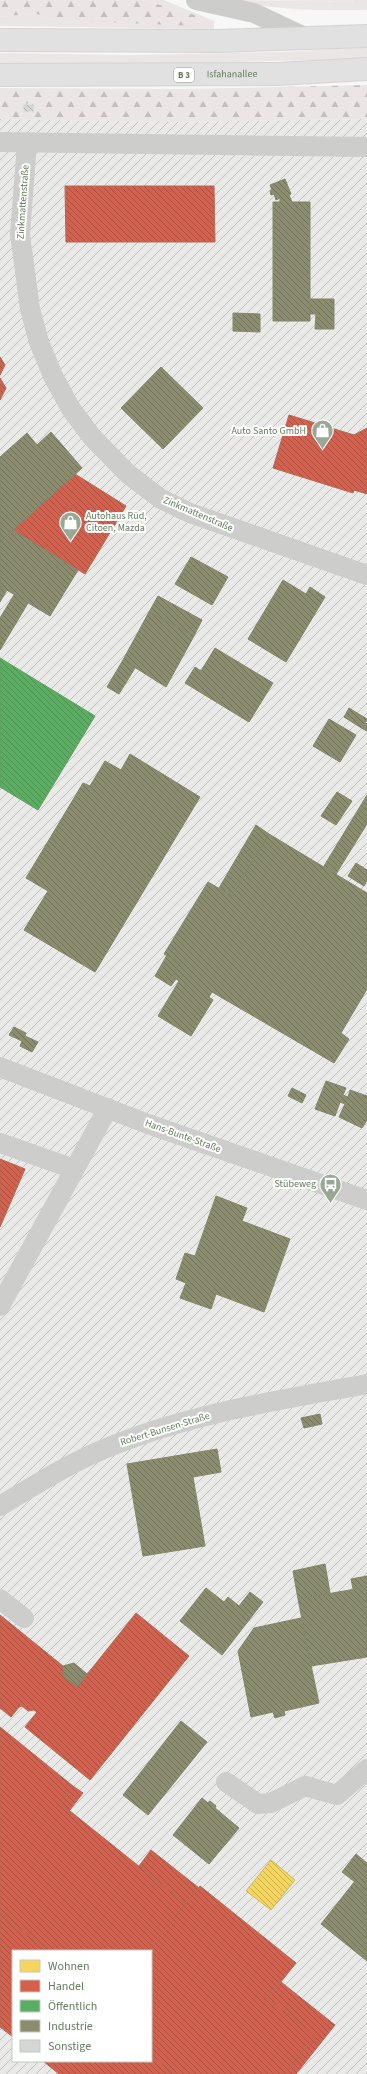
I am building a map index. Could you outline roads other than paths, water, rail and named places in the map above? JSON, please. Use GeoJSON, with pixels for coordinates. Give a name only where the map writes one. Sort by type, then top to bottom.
{"type":"FeatureCollection","features":[{"type":"Feature","properties":{"kind":"highway"},"geometry":{"type":"LineString","coordinates":[[0,40],[218,41],[367,36]]}},
{"type":"Feature","properties":{"kind":"highway","name":"Isfahanallee"},"geometry":{"type":"LineString","coordinates":[[0,75],[277,74],[367,69]]}},
{"type":"Feature","properties":{"kind":"street"},"geometry":{"type":"LineString","coordinates":[[196,0],[254,13],[309,39]]}},
{"type":"Feature","properties":{"kind":"street"},"geometry":{"type":"LineString","coordinates":[[0,142],[367,147]]}},
{"type":"Feature","properties":{"kind":"street","name":"Zinkmattenstraße"},"geometry":{"type":"LineString","coordinates":[[28,142],[20,234],[30,308],[39,342],[53,376],[71,409],[88,431],[128,474],[161,499],[225,526],[367,575]]}},
{"type":"Feature","properties":{"kind":"street","name":"Hans-Bunte-Straße"},"geometry":{"type":"LineString","coordinates":[[0,1067],[108,1108],[367,1200]]}},
{"type":"Feature","properties":{"kind":"street"},"geometry":{"type":"LineString","coordinates":[[0,1306],[108,1108]]}},
{"type":"Feature","properties":{"kind":"street"},"geometry":{"type":"LineString","coordinates":[[0,1143],[74,1169]]}},
{"type":"Feature","properties":{"kind":"street","name":"Robert-Bunsen-Straße"},"geometry":{"type":"LineString","coordinates":[[0,1506],[108,1447],[151,1431],[194,1418],[367,1384]]}},
{"type":"Feature","properties":{"kind":"street"},"geometry":{"type":"LineString","coordinates":[[0,1599],[24,1618]]}},
{"type":"Feature","properties":{"kind":"street"},"geometry":{"type":"LineString","coordinates":[[226,1782],[258,1804],[271,1803],[305,1786],[337,1795],[367,1769]]}},
{"type":"Feature","properties":{"kind":"place","name":"Auto Santo GmbH"},"geometry":{"type":"Point","coordinates":[322,450]}},
{"type":"Feature","properties":{"kind":"place","name":"Autohaus Rüd, Citoen, Mazda"},"geometry":{"type":"Point","coordinates":[70,542]}},
{"type":"Feature","properties":{"kind":"place","name":"Stübeweg"},"geometry":{"type":"Point","coordinates":[331,1204]}}]}
